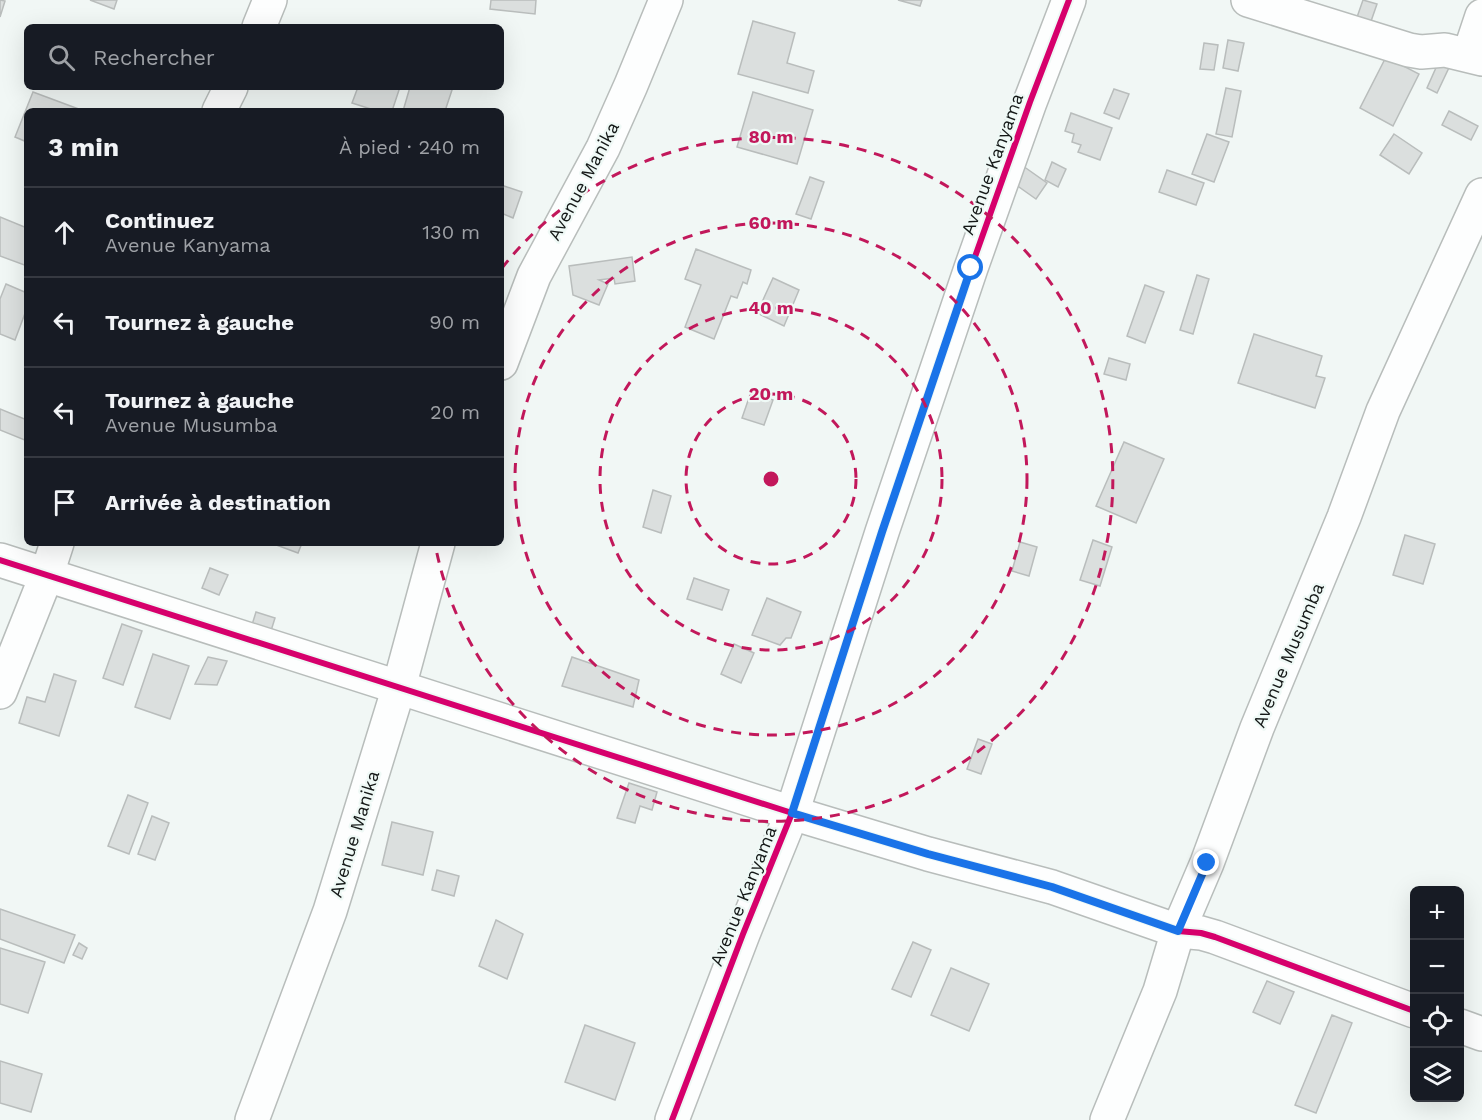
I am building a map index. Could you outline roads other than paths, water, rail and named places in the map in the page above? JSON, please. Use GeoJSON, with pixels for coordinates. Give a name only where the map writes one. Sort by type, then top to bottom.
{"type":"FeatureCollection","features":[{"type":"Feature","properties":{"kind":"street"},"geometry":{"type":"LineString","coordinates":[[260,24],[270,0]]}},
{"type":"Feature","properties":{"kind":"street","name":"Avenue Manika"},"geometry":{"type":"LineString","coordinates":[[504,355],[534,276],[603,148],[666,0]]}},
{"type":"Feature","properties":{"kind":"street","name":"Avenue Kanyama"},"geometry":{"type":"LineString","coordinates":[[672,1120],[792,813],[882,532],[971,268],[1070,0]]}},
{"type":"Feature","properties":{"kind":"street"},"geometry":{"type":"LineString","coordinates":[[1248,0],[1409,50],[1421,52],[1445,50],[1475,57],[1482,16]]}},
{"type":"Feature","properties":{"kind":"street"},"geometry":{"type":"LineString","coordinates":[[220,108],[230,90]]}},
{"type":"Feature","properties":{"kind":"street","name":"Avenue Musumba"},"geometry":{"type":"LineString","coordinates":[[1107,1120],[1160,991],[1178,931],[1207,863],[1257,728],[1344,518],[1383,411],[1482,195]]}},
{"type":"Feature","properties":{"kind":"street"},"geometry":{"type":"LineString","coordinates":[[0,692],[56,546]]}},
{"type":"Feature","properties":{"kind":"street","name":"Avenue Manika"},"geometry":{"type":"LineString","coordinates":[[252,1120],[330,911],[399,687],[437,546]]}},
{"type":"Feature","properties":{"kind":"street"},"geometry":{"type":"LineString","coordinates":[[0,560],[792,813],[928,854],[1052,887],[1178,931],[1215,937],[1410,1010]]}},
{"type":"Feature","properties":{"kind":"street"},"geometry":{"type":"LineString","coordinates":[[1464,1027],[1482,1034]]}}]}
